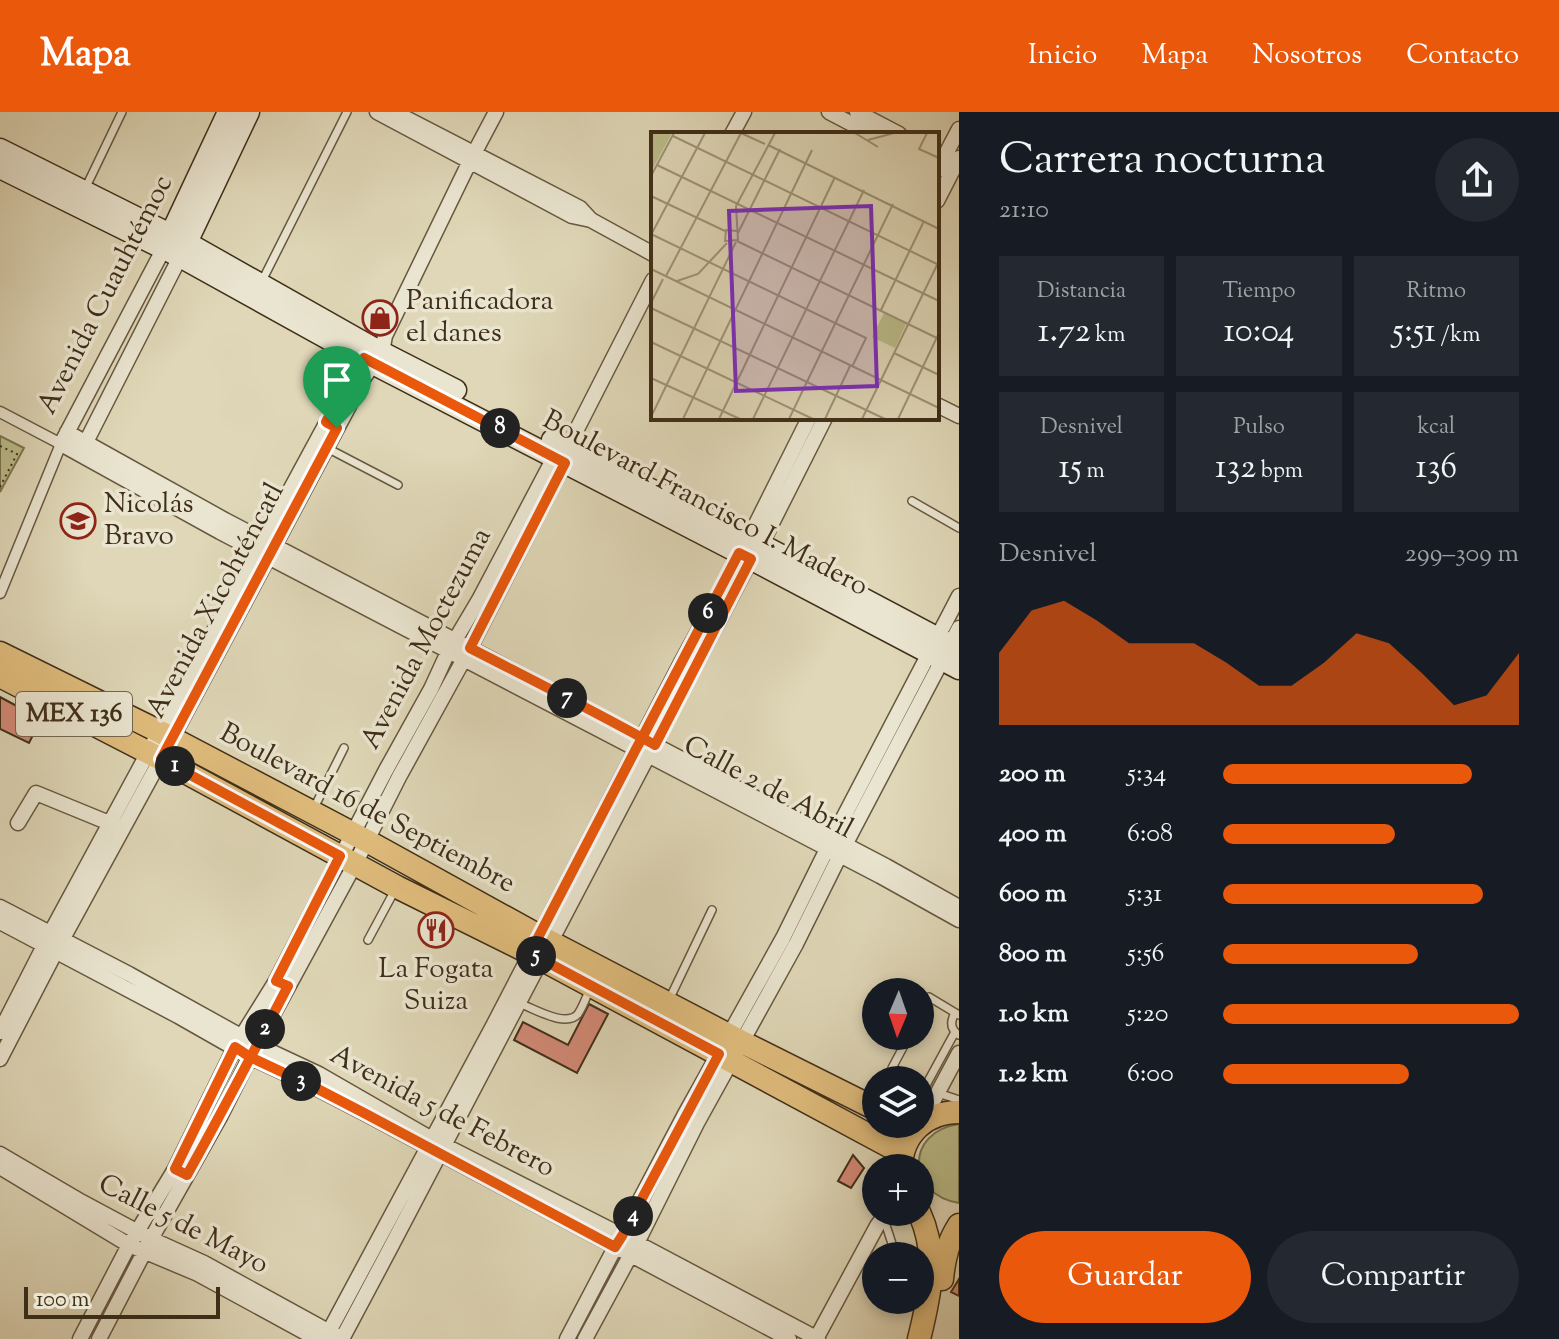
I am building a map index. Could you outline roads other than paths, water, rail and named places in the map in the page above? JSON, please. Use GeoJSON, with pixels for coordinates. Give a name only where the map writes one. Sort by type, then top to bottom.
{"type":"FeatureCollection","features":[{"type":"Feature","properties":{"kind":"main road","name":"Avenida Cuauhtémoc"},"geometry":{"type":"LineString","coordinates":[[176,245],[228,112]]}},
{"type":"Feature","properties":{"kind":"main road","name":"Avenida Cuauhtémoc"},"geometry":{"type":"LineString","coordinates":[[176,245],[249,112]]}},
{"type":"Feature","properties":{"kind":"main road","name":"Boulevard Francisco I. Madero"},"geometry":{"type":"LineString","coordinates":[[0,149],[85,190],[176,245],[750,549],[948,649]]}},
{"type":"Feature","properties":{"kind":"main road","name":"Boulevard Francisco I. Madero"},"geometry":{"type":"LineString","coordinates":[[0,168],[261,283],[375,351]]}},
{"type":"Feature","properties":{"kind":"main road","name":"Boulevard 16 de Septiembre"},"geometry":{"type":"LineString","coordinates":[[0,653],[397,887],[667,1003],[892,1154]]}},
{"type":"Feature","properties":{"kind":"main road","name":"Boulevard 16 de Septiembre"},"geometry":{"type":"LineString","coordinates":[[0,676],[312,812],[360,837],[540,948],[591,986],[862,1103]]}},
{"type":"Feature","properties":{"kind":"main road"},"geometry":{"type":"LineString","coordinates":[[934,1116],[959,1112]]}},
{"type":"Feature","properties":{"kind":"main road"},"geometry":{"type":"LineString","coordinates":[[934,1214],[959,1218]]}},
{"type":"Feature","properties":{"kind":"main road"},"geometry":{"type":"LineString","coordinates":[[924,1226],[930,1243],[944,1253]]}},
{"type":"Feature","properties":{"kind":"main road"},"geometry":{"type":"LineString","coordinates":[[919,1339],[944,1253]]}},
{"type":"Feature","properties":{"kind":"main road"},"geometry":{"type":"LineString","coordinates":[[932,1339],[944,1253]]}},
{"type":"Feature","properties":{"kind":"street"},"geometry":{"type":"LineString","coordinates":[[377,112],[580,208],[591,220],[651,253]]}},
{"type":"Feature","properties":{"kind":"street"},"geometry":{"type":"LineString","coordinates":[[394,112],[472,158]]}},
{"type":"Feature","properties":{"kind":"street","name":"Avenida Xicohténcatl"},"geometry":{"type":"LineString","coordinates":[[0,1059],[18,1010],[54,941],[332,425],[355,370],[375,351],[496,112]]}},
{"type":"Feature","properties":{"kind":"street"},"geometry":{"type":"LineString","coordinates":[[733,132],[744,112]]}},
{"type":"Feature","properties":{"kind":"street"},"geometry":{"type":"LineString","coordinates":[[829,112],[893,132]]}},
{"type":"Feature","properties":{"kind":"street"},"geometry":{"type":"LineString","coordinates":[[939,195],[959,129]]}},
{"type":"Feature","properties":{"kind":"street","name":"Avenida Cuauhtémoc"},"geometry":{"type":"LineString","coordinates":[[0,593],[64,438],[176,245]]}},
{"type":"Feature","properties":{"kind":"street","name":"Avenida Cuauhtémoc"},"geometry":{"type":"LineString","coordinates":[[83,448],[176,245]]}},
{"type":"Feature","properties":{"kind":"street","name":"Avenida Moctezuma"},"geometry":{"type":"LineString","coordinates":[[181,1172],[221,1115],[282,984],[437,692],[467,654],[486,602],[651,284]]}},
{"type":"Feature","properties":{"kind":"street"},"geometry":{"type":"LineString","coordinates":[[939,406],[959,416]]}},
{"type":"Feature","properties":{"kind":"street","name":"Calle 2 de Abril"},"geometry":{"type":"LineString","coordinates":[[0,412],[64,438],[223,526],[956,912]]}},
{"type":"Feature","properties":{"kind":"street"},"geometry":{"type":"LineString","coordinates":[[333,1338],[750,549],[799,452],[808,420]]}},
{"type":"Feature","properties":{"kind":"street"},"geometry":{"type":"LineString","coordinates":[[799,452],[823,420]]}},
{"type":"Feature","properties":{"kind":"street","name":"Avenida Xicohténcatl"},"geometry":{"type":"LineString","coordinates":[[299,486],[327,448],[332,425]]}},
{"type":"Feature","properties":{"kind":"street"},"geometry":{"type":"LineString","coordinates":[[570,1338],[618,1242],[790,941],[901,725],[948,649],[959,596]]}},
{"type":"Feature","properties":{"kind":"street","name":"Avenida Moctezuma"},"geometry":{"type":"LineString","coordinates":[[437,692],[452,646],[486,602]]}},
{"type":"Feature","properties":{"kind":"street"},"geometry":{"type":"LineString","coordinates":[[18,823],[36,793],[117,826]]}},
{"type":"Feature","properties":{"kind":"street","name":"Avenida 5 de Febrero"},"geometry":{"type":"LineString","coordinates":[[0,907],[54,941],[253,1051],[315,1080],[436,1147],[721,1295],[817,1339]]}},
{"type":"Feature","properties":{"kind":"street","name":"Avenida 5 de Febrero"},"geometry":{"type":"LineString","coordinates":[[0,922],[54,941]]}},
{"type":"Feature","properties":{"kind":"street"},"geometry":{"type":"LineString","coordinates":[[500,1027],[521,1004],[540,948]]}},
{"type":"Feature","properties":{"kind":"street","name":"Avenida Moctezuma"},"geometry":{"type":"LineString","coordinates":[[100,1338],[181,1172],[206,1107],[238,1042],[282,984]]}},
{"type":"Feature","properties":{"kind":"street","name":"Avenida Xicohténcatl"},"geometry":{"type":"LineString","coordinates":[[0,1032],[18,1010]]}},
{"type":"Feature","properties":{"kind":"street"},"geometry":{"type":"LineString","coordinates":[[934,1080],[959,1053]]}},
{"type":"Feature","properties":{"kind":"street"},"geometry":{"type":"LineString","coordinates":[[206,1107],[221,1115]]}},
{"type":"Feature","properties":{"kind":"street"},"geometry":{"type":"LineString","coordinates":[[585,1339],[634,1249],[691,1119]]}},
{"type":"Feature","properties":{"kind":"street","name":"Calle 5 de Mayo"},"geometry":{"type":"LineString","coordinates":[[0,1154],[19,1171],[79,1207],[333,1338]]}},
{"type":"Feature","properties":{"kind":"street"},"geometry":{"type":"LineString","coordinates":[[0,1167],[19,1171]]}},
{"type":"Feature","properties":{"kind":"street"},"geometry":{"type":"LineString","coordinates":[[79,1207],[129,1245]]}},
{"type":"Feature","properties":{"kind":"street"},"geometry":{"type":"LineString","coordinates":[[817,1339],[877,1226]]}},
{"type":"Feature","properties":{"kind":"street"},"geometry":{"type":"LineString","coordinates":[[100,1338],[82,1335],[129,1245],[145,1241]]}},
{"type":"Feature","properties":{"kind":"street","name":"Avenida 5 de Febrero"},"geometry":{"type":"LineString","coordinates":[[721,1295],[789,1339]]}},
{"type":"Feature","properties":{"kind":"lane"},"geometry":{"type":"LineString","coordinates":[[85,190],[122,112]]}},
{"type":"Feature","properties":{"kind":"lane"},"geometry":{"type":"LineString","coordinates":[[261,283],[347,112]]}},
{"type":"Feature","properties":{"kind":"lane"},"geometry":{"type":"LineString","coordinates":[[327,448],[398,485]]}},
{"type":"Feature","properties":{"kind":"lane"},"geometry":{"type":"LineString","coordinates":[[912,501],[959,528]]}},
{"type":"Feature","properties":{"kind":"lane"},"geometry":{"type":"LineString","coordinates":[[312,812],[344,748]]}},
{"type":"Feature","properties":{"kind":"lane"},"geometry":{"type":"LineString","coordinates":[[368,940],[397,887]]}},
{"type":"Feature","properties":{"kind":"lane"},"geometry":{"type":"LineString","coordinates":[[667,1003],[712,910]]}},
{"type":"Feature","properties":{"kind":"lane"},"geometry":{"type":"LineString","coordinates":[[521,1004],[557,1019],[569,1019],[578,1013],[591,986]]}},
{"type":"Feature","properties":{"kind":"lane"},"geometry":{"type":"LineString","coordinates":[[934,1000],[957,1014],[951,1021],[957,1034],[934,1075]]}},
{"type":"Feature","properties":{"kind":"lane"},"geometry":{"type":"LineString","coordinates":[[934,1091],[959,1100]]}},
{"type":"Feature","properties":{"kind":"place","name":"Panificadora el danes"},"geometry":{"type":"Point","coordinates":[380,318]}},
{"type":"Feature","properties":{"kind":"place","name":"Nicolás Bravo"},"geometry":{"type":"Point","coordinates":[78,521]}},
{"type":"Feature","properties":{"kind":"place","name":"La Fogata Suiza"},"geometry":{"type":"Point","coordinates":[436,930]}}]}
